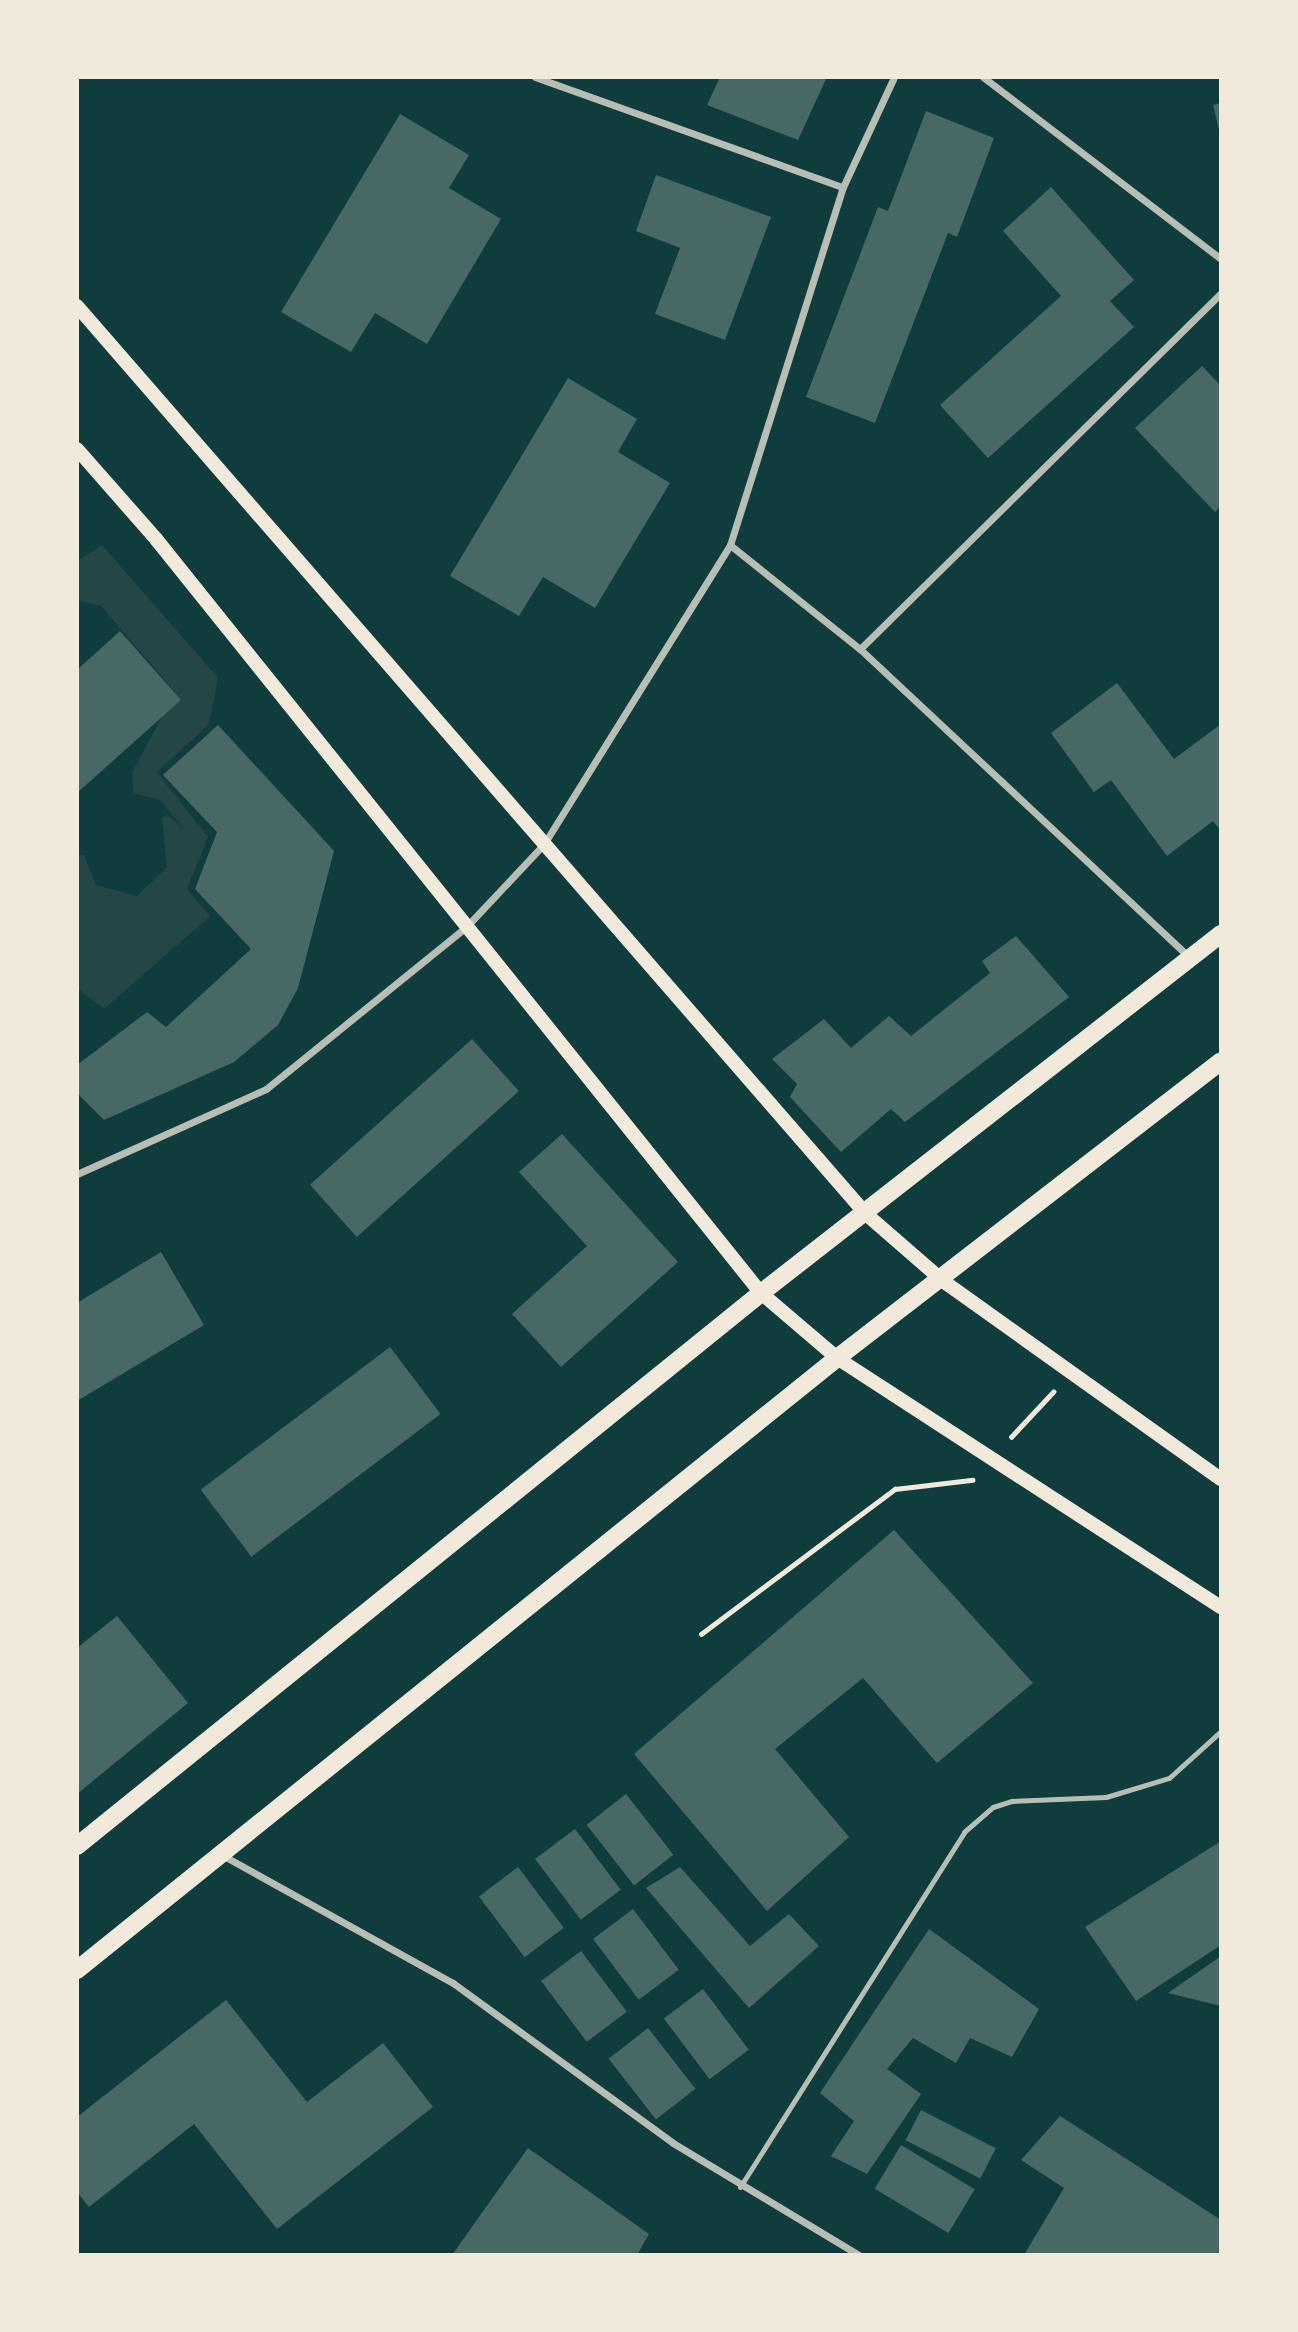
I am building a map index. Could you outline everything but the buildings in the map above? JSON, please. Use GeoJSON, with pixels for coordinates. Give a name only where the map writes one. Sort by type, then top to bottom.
{"type":"FeatureCollection","features":[{"type":"Feature","properties":{"kind":"main road"},"geometry":{"type":"LineString","coordinates":[[77,306],[866,1214],[943,1282],[1221,1479]]}},
{"type":"Feature","properties":{"kind":"main road"},"geometry":{"type":"LineString","coordinates":[[77,449],[467,926],[761,1293],[837,1358],[1221,1607]]}},
{"type":"Feature","properties":{"kind":"main road"},"geometry":{"type":"LineString","coordinates":[[77,1846],[761,1293],[866,1214],[1221,934]]}},
{"type":"Feature","properties":{"kind":"main road"},"geometry":{"type":"LineString","coordinates":[[77,1970],[837,1358],[943,1282],[1221,1060]]}},
{"type":"Feature","properties":{"kind":"street"},"geometry":{"type":"LineString","coordinates":[[535,77],[843,187]]}},
{"type":"Feature","properties":{"kind":"street"},"geometry":{"type":"LineString","coordinates":[[77,1174],[266,1089],[467,926],[544,844],[730,545],[843,187],[894,77]]}},
{"type":"Feature","properties":{"kind":"street"},"geometry":{"type":"LineString","coordinates":[[983,77],[1221,260]]}},
{"type":"Feature","properties":{"kind":"street"},"geometry":{"type":"LineString","coordinates":[[860,649],[1221,293]]}},
{"type":"Feature","properties":{"kind":"street"},"geometry":{"type":"LineString","coordinates":[[730,545],[860,649],[1190,958]]}},
{"type":"Feature","properties":{"kind":"street"},"geometry":{"type":"LineString","coordinates":[[222,1855],[453,1983],[740,2187],[859,2255]]}},
{"type":"Feature","properties":{"kind":"lane"},"geometry":{"type":"LineString","coordinates":[[740,2187],[964,1832],[993,1807],[1012,1801],[1105,1797],[1169,1779],[1221,1731]]}},
{"type":"Feature","properties":{"kind":"path"},"geometry":{"type":"LineString","coordinates":[[701,1634],[895,1489],[971,1481],[1070,1373]]}},
{"type":"Feature","properties":{"kind":"shaded area"},"geometry":{"type":"Polygon","coordinates":[[[102,545],[218,678],[209,724],[157,772],[208,837],[187,889],[210,916],[104,1009],[77,988],[77,856],[84,855],[96,885],[137,896],[167,867],[162,819],[167,815],[185,830],[160,800],[133,793],[132,773],[175,692],[101,606],[77,600],[77,561],[102,545]]]}}]}
